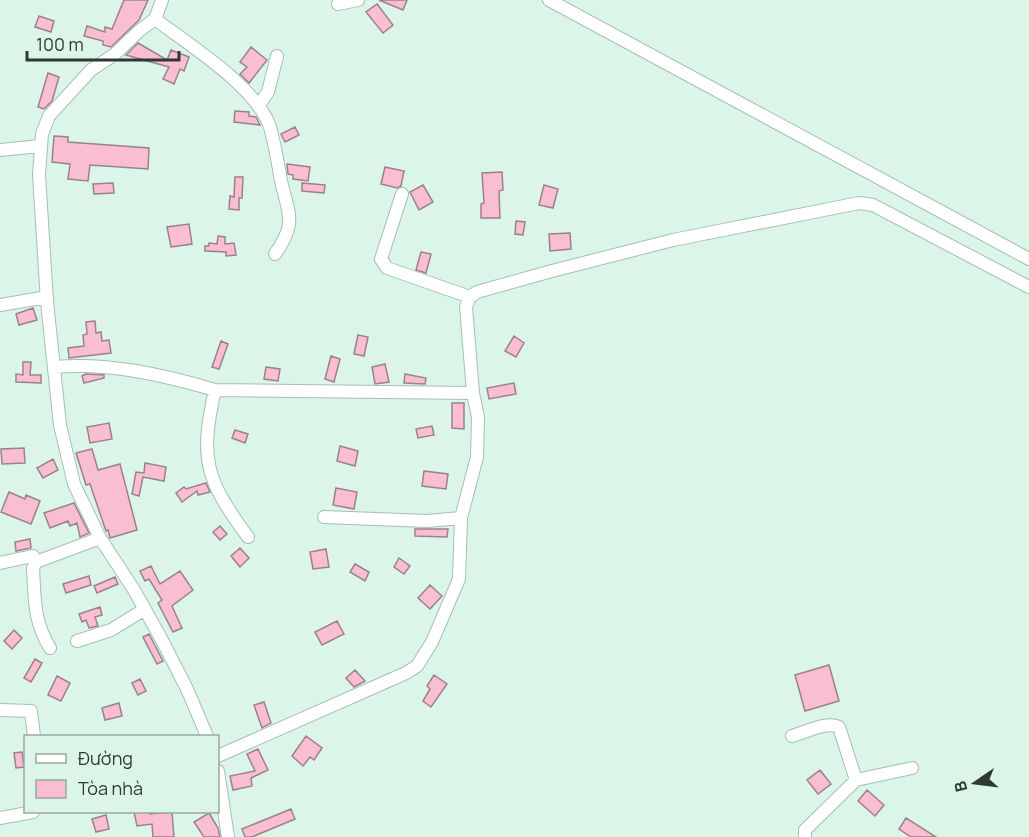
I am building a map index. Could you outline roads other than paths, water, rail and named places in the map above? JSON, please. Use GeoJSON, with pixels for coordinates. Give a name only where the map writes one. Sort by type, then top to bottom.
{"type":"FeatureCollection","features":[{"type":"Feature","properties":{"kind":"street"},"geometry":{"type":"LineString","coordinates":[[162,0],[154,19],[115,54],[91,70],[44,124],[39,146],[39,175],[47,297],[60,424],[74,484],[100,538],[145,609],[182,679],[207,735]]}},
{"type":"Feature","properties":{"kind":"street"},"geometry":{"type":"LineString","coordinates":[[338,4],[358,0]]}},
{"type":"Feature","properties":{"kind":"street"},"geometry":{"type":"LineString","coordinates":[[549,0],[1029,259]]}},
{"type":"Feature","properties":{"kind":"street"},"geometry":{"type":"LineString","coordinates":[[154,19],[234,79],[259,105],[269,126],[290,221],[288,232],[274,254]]}},
{"type":"Feature","properties":{"kind":"street"},"geometry":{"type":"LineString","coordinates":[[259,105],[268,92],[277,56]]}},
{"type":"Feature","properties":{"kind":"street"},"geometry":{"type":"LineString","coordinates":[[0,150],[39,146]]}},
{"type":"Feature","properties":{"kind":"street"},"geometry":{"type":"LineString","coordinates":[[402,194],[381,259],[383,264],[387,268],[470,297]]}},
{"type":"Feature","properties":{"kind":"street"},"geometry":{"type":"LineString","coordinates":[[219,756],[406,673],[417,666],[432,642],[459,579],[461,518],[477,457],[478,417],[473,393],[466,307],[470,297],[477,292],[673,240],[860,203],[873,206],[1029,287]]}},
{"type":"Feature","properties":{"kind":"street"},"geometry":{"type":"LineString","coordinates":[[0,305],[47,297]]}},
{"type":"Feature","properties":{"kind":"street"},"geometry":{"type":"LineString","coordinates":[[55,367],[82,365],[119,369],[180,380],[215,390],[473,393]]}},
{"type":"Feature","properties":{"kind":"street"},"geometry":{"type":"LineString","coordinates":[[215,390],[207,444],[208,470],[225,507],[248,537]]}},
{"type":"Feature","properties":{"kind":"street"},"geometry":{"type":"LineString","coordinates":[[324,517],[427,521],[461,518]]}},
{"type":"Feature","properties":{"kind":"street"},"geometry":{"type":"LineString","coordinates":[[50,648],[41,632],[35,611],[33,568],[36,562],[100,538]]}},
{"type":"Feature","properties":{"kind":"street"},"geometry":{"type":"LineString","coordinates":[[0,562],[33,556],[36,562]]}},
{"type":"Feature","properties":{"kind":"street"},"geometry":{"type":"LineString","coordinates":[[77,640],[111,630],[145,609]]}},
{"type":"Feature","properties":{"kind":"street"},"geometry":{"type":"LineString","coordinates":[[0,710],[31,711],[34,735]]}},
{"type":"Feature","properties":{"kind":"street"},"geometry":{"type":"LineString","coordinates":[[792,736],[835,724],[839,727],[855,780]]}},
{"type":"Feature","properties":{"kind":"street"},"geometry":{"type":"LineString","coordinates":[[805,837],[805,830],[855,780],[912,768]]}},
{"type":"Feature","properties":{"kind":"street"},"geometry":{"type":"LineString","coordinates":[[219,778],[228,837]]}},
{"type":"Feature","properties":{"kind":"street"},"geometry":{"type":"LineString","coordinates":[[0,818],[28,813]]}}]}
